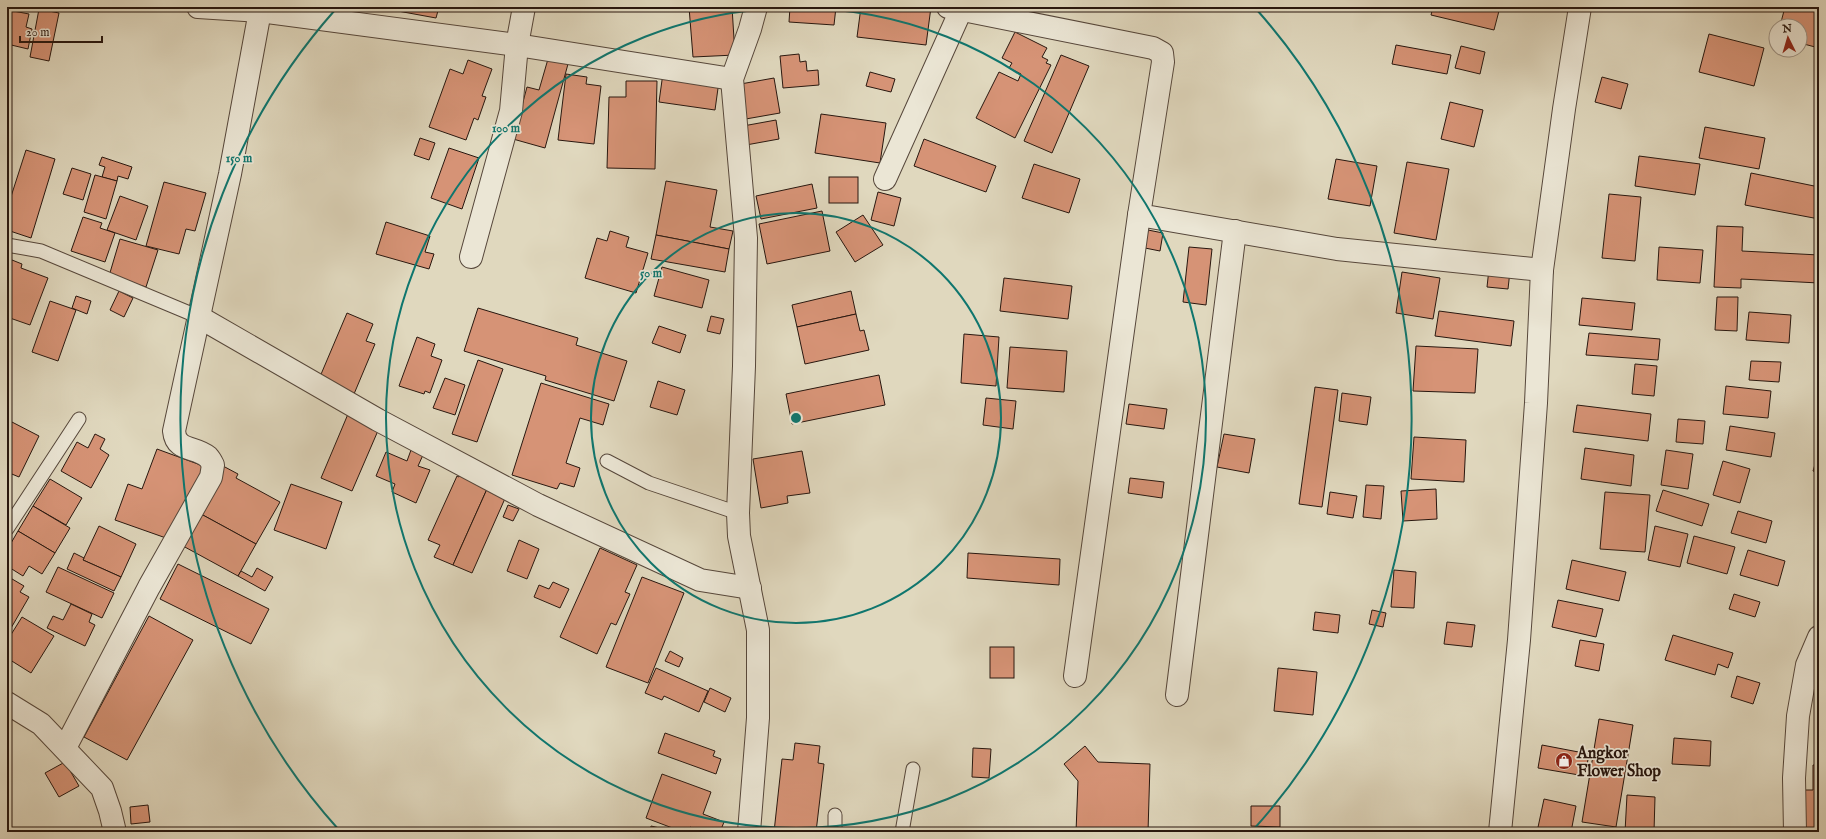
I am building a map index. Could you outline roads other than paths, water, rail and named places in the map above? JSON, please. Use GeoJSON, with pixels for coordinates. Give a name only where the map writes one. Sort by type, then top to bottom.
{"type":"FeatureCollection","features":[{"type":"Feature","properties":{"kind":"street"},"geometry":{"type":"LineString","coordinates":[[198,7],[260,11],[517,45],[732,79]]}},
{"type":"Feature","properties":{"kind":"street"},"geometry":{"type":"LineString","coordinates":[[471,257],[511,112],[517,45],[524,7]]}},
{"type":"Feature","properties":{"kind":"street"},"geometry":{"type":"LineString","coordinates":[[749,832],[758,718],[758,630],[739,536],[738,513],[744,366],[746,238],[732,79],[750,29],[756,7]]}},
{"type":"Feature","properties":{"kind":"street"},"geometry":{"type":"LineString","coordinates":[[1500,832],[1520,632],[1536,402],[1542,270],[1564,109],[1580,7]]}},
{"type":"Feature","properties":{"kind":"street"},"geometry":{"type":"LineString","coordinates":[[885,179],[954,9],[1153,48],[1162,53],[1163,62],[1139,215],[1075,676]]}},
{"type":"Feature","properties":{"kind":"street"},"geometry":{"type":"LineString","coordinates":[[65,748],[149,587],[211,478],[213,465],[208,457],[178,444],[174,431],[230,174],[260,11]]}},
{"type":"Feature","properties":{"kind":"street"},"geometry":{"type":"LineString","coordinates":[[1139,215],[1337,249],[1542,270]]}},
{"type":"Feature","properties":{"kind":"street"},"geometry":{"type":"LineString","coordinates":[[1176,694],[1234,231]]}},
{"type":"Feature","properties":{"kind":"street"},"geometry":{"type":"LineString","coordinates":[[199,317],[378,420],[473,472],[538,505],[700,580],[750,588]]}},
{"type":"Feature","properties":{"kind":"street"},"geometry":{"type":"LineString","coordinates":[[1795,832],[1794,778],[1798,716],[1807,665],[1819,637]]}},
{"type":"Feature","properties":{"kind":"street"},"geometry":{"type":"LineString","coordinates":[[7,702],[41,724],[102,788],[115,832]]}},
{"type":"Feature","properties":{"kind":"lane"},"geometry":{"type":"LineString","coordinates":[[7,245],[41,251],[199,317]]}},
{"type":"Feature","properties":{"kind":"lane"},"geometry":{"type":"LineString","coordinates":[[7,529],[80,419]]}},
{"type":"Feature","properties":{"kind":"lane"},"geometry":{"type":"LineString","coordinates":[[607,461],[649,483],[738,513]]}},
{"type":"Feature","properties":{"kind":"lane"},"geometry":{"type":"LineString","coordinates":[[902,832],[913,769]]}},
{"type":"Feature","properties":{"kind":"lane"},"geometry":{"type":"LineString","coordinates":[[835,815],[835,832]]}},
{"type":"Feature","properties":{"kind":"place","name":"Angkor Flower Shop"},"geometry":{"type":"Point","coordinates":[1564,761]}}]}
